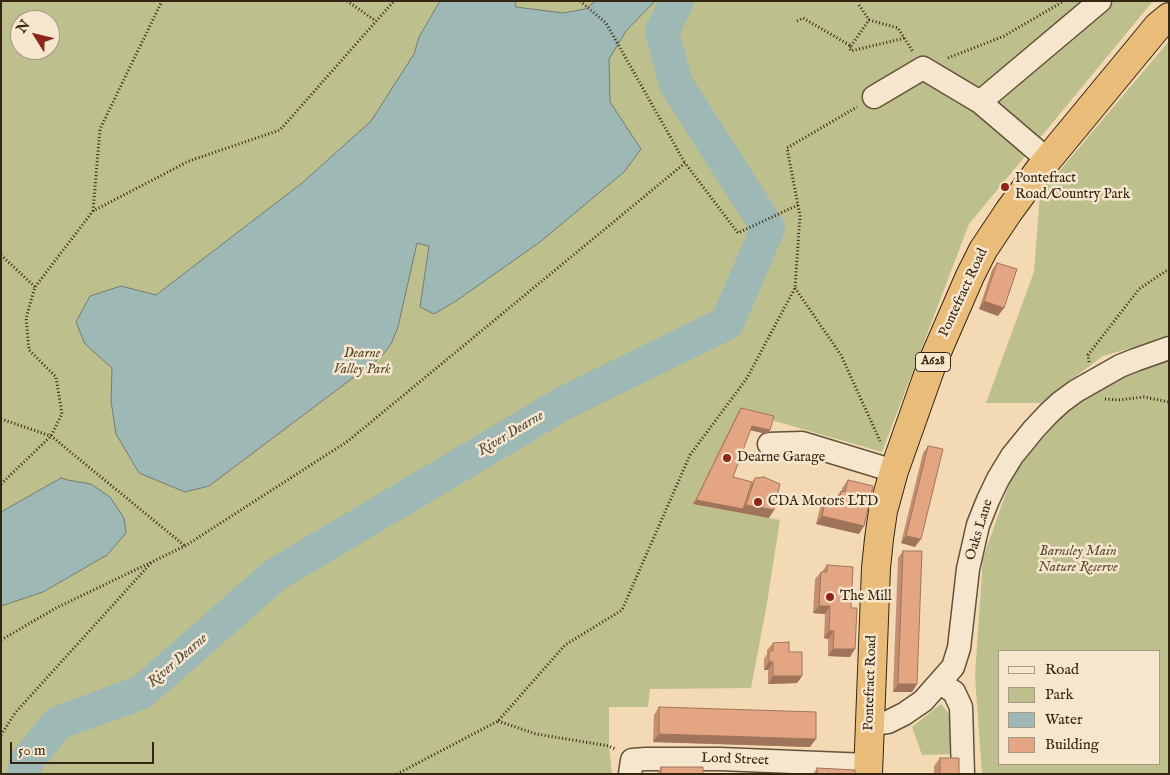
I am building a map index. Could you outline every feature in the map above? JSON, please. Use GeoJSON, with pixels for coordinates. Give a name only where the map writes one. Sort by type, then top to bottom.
{"type":"FeatureCollection","features":[{"type":"Feature","properties":{"kind":"highway","name":"Pontefract Road"},"geometry":{"type":"LineString","coordinates":[[868,769],[870,725],[867,567],[894,471],[933,361],[983,250],[1009,212],[1048,160],[1158,26],[1169,17]]}},
{"type":"Feature","properties":{"kind":"street"},"geometry":{"type":"LineString","coordinates":[[980,102],[1100,1]]}},
{"type":"Feature","properties":{"kind":"street"},"geometry":{"type":"LineString","coordinates":[[874,97],[923,68],[980,102],[1048,160]]}},
{"type":"Feature","properties":{"kind":"street","name":"Oaks Lane"},"geometry":{"type":"LineString","coordinates":[[870,725],[888,722],[923,702],[953,667],[959,648],[968,569],[978,525],[998,478],[1012,456],[1049,413],[1076,391],[1120,366],[1169,348]]}},
{"type":"Feature","properties":{"kind":"street"},"geometry":{"type":"LineString","coordinates":[[769,444],[802,443],[894,471]]}},
{"type":"Feature","properties":{"kind":"street"},"geometry":{"type":"LineString","coordinates":[[940,683],[954,692],[962,707],[963,774]]}},
{"type":"Feature","properties":{"kind":"street","name":"Lord Street"},"geometry":{"type":"LineString","coordinates":[[631,767],[720,759],[868,769]]}},
{"type":"Feature","properties":{"kind":"path"},"geometry":{"type":"LineString","coordinates":[[93,211],[100,129],[162,1]]}},
{"type":"Feature","properties":{"kind":"path"},"geometry":{"type":"LineString","coordinates":[[347,1],[376,21]]}},
{"type":"Feature","properties":{"kind":"path"},"geometry":{"type":"LineString","coordinates":[[1,484],[51,436],[62,414],[56,377],[29,350],[26,318],[35,287],[93,211],[189,161],[280,130],[394,1]]}},
{"type":"Feature","properties":{"kind":"path"},"geometry":{"type":"LineString","coordinates":[[580,1],[606,23],[685,163],[738,233],[798,205]]}},
{"type":"Feature","properties":{"kind":"path"},"geometry":{"type":"LineString","coordinates":[[923,68],[1004,36],[1064,1]]}},
{"type":"Feature","properties":{"kind":"path"},"geometry":{"type":"LineString","coordinates":[[859,5],[869,20],[898,28],[905,38],[851,51],[849,48],[869,20]]}},
{"type":"Feature","properties":{"kind":"path"},"geometry":{"type":"LineString","coordinates":[[797,21],[803,18],[851,46]]}},
{"type":"Feature","properties":{"kind":"path"},"geometry":{"type":"LineString","coordinates":[[397,774],[498,721],[565,645],[622,610],[690,455],[747,378],[795,288],[800,216],[787,148],[874,97]]}},
{"type":"Feature","properties":{"kind":"path"},"geometry":{"type":"LineString","coordinates":[[1,640],[56,608],[185,546],[348,441],[685,163]]}},
{"type":"Feature","properties":{"kind":"path"},"geometry":{"type":"LineString","coordinates":[[1,255],[35,287]]}},
{"type":"Feature","properties":{"kind":"path"},"geometry":{"type":"LineString","coordinates":[[795,288],[841,355],[894,471]]}},
{"type":"Feature","properties":{"kind":"path"},"geometry":{"type":"LineString","coordinates":[[1,419],[51,436],[185,546]]}},
{"type":"Feature","properties":{"kind":"path"},"geometry":{"type":"LineString","coordinates":[[1,735],[15,713],[153,561]]}},
{"type":"Feature","properties":{"kind":"path"},"geometry":{"type":"LineString","coordinates":[[498,721],[536,734],[610,746],[631,767]]}},
{"type":"Feature","properties":{"kind":"green space","name":"Dearne Valley Park"},"geometry":{"type":"Polygon","coordinates":[[[1,1],[1153,1],[969,224],[882,452],[738,412],[693,504],[780,520],[751,688],[650,689],[648,707],[609,707],[609,746],[612,774],[1,774],[1,1]]]}},
{"type":"Feature","properties":{"kind":"green space"},"geometry":{"type":"Polygon","coordinates":[[[1169,41],[1169,337],[1103,356],[1040,403],[986,403],[1034,272],[1040,194],[1169,41]]]}},
{"type":"Feature","properties":{"kind":"green space","name":"Barnsley Main Nature Reserve"},"geometry":{"type":"Polygon","coordinates":[[[1169,359],[1169,774],[982,774],[975,676],[983,558],[1012,476],[1072,403],[1136,369],[1169,359]]]}},
{"type":"Feature","properties":{"kind":"green space"},"geometry":{"type":"Polygon","coordinates":[[[941,704],[952,718],[954,754],[922,755],[912,727],[941,704]]]}},
{"type":"Feature","properties":{"kind":"water"},"geometry":{"type":"Polygon","coordinates":[[[440,1],[515,1],[516,7],[563,13],[585,9],[596,1],[655,1],[626,31],[609,59],[610,102],[641,149],[624,172],[540,242],[456,301],[434,314],[420,307],[429,246],[417,243],[398,327],[391,344],[382,356],[209,486],[185,492],[139,473],[116,434],[111,401],[112,368],[85,344],[76,322],[90,296],[121,286],[156,295],[302,183],[371,121],[414,54],[419,37],[440,1]]]}},
{"type":"Feature","properties":{"kind":"water"},"geometry":{"type":"Polygon","coordinates":[[[61,478],[91,484],[110,497],[124,518],[126,533],[107,555],[43,592],[1,606],[1,512],[61,478]]]}},
{"type":"Feature","properties":{"kind":"building"},"geometry":{"type":"Polygon","coordinates":[[[997,263],[1017,269],[1004,308],[984,301],[997,263]]]}},
{"type":"Feature","properties":{"kind":"building","name":"Dearne Garage"},"geometry":{"type":"Polygon","coordinates":[[[741,408],[774,416],[770,430],[752,426],[733,477],[752,482],[743,509],[696,500],[741,408]]]}},
{"type":"Feature","properties":{"kind":"building"},"geometry":{"type":"Polygon","coordinates":[[[928,446],[943,449],[921,539],[906,536],[928,446]]]}},
{"type":"Feature","properties":{"kind":"building","name":"CDA Motors LTD"},"geometry":{"type":"Polygon","coordinates":[[[764,477],[780,484],[774,510],[746,505],[755,478],[764,477]]]}},
{"type":"Feature","properties":{"kind":"building"},"geometry":{"type":"Polygon","coordinates":[[[848,480],[873,486],[864,526],[822,516],[827,496],[839,499],[841,491],[845,492],[848,480]]]}},
{"type":"Feature","properties":{"kind":"building"},"geometry":{"type":"Polygon","coordinates":[[[903,551],[922,551],[917,684],[898,684],[903,551]]]}},
{"type":"Feature","properties":{"kind":"building"},"geometry":{"type":"Polygon","coordinates":[[[827,565],[853,567],[851,608],[857,608],[855,649],[833,649],[834,631],[829,631],[830,606],[819,606],[821,572],[827,572],[827,565]]]}},
{"type":"Feature","properties":{"kind":"building"},"geometry":{"type":"Polygon","coordinates":[[[789,642],[789,652],[802,652],[802,676],[773,676],[773,662],[769,662],[769,651],[773,651],[773,643],[789,642]]]}},
{"type":"Feature","properties":{"kind":"building"},"geometry":{"type":"Polygon","coordinates":[[[659,707],[816,712],[816,739],[659,734],[659,707]]]}},
{"type":"Feature","properties":{"kind":"building"},"geometry":{"type":"Polygon","coordinates":[[[940,758],[959,758],[959,774],[940,774],[940,758]]]}},
{"type":"Feature","properties":{"kind":"building"},"geometry":{"type":"Polygon","coordinates":[[[661,767],[703,767],[703,774],[661,774],[661,767]]]}},
{"type":"Feature","properties":{"kind":"building"},"geometry":{"type":"Polygon","coordinates":[[[817,768],[855,770],[855,774],[817,774],[817,768]]]}},
{"type":"Feature","properties":{"kind":"waterway","name":"River Dearne"},"geometry":{"type":"LineString","coordinates":[[24,774],[26,762],[58,723],[142,692],[275,575],[564,403],[727,323],[768,228],[676,84],[662,32],[677,1]]}},
{"type":"Feature","properties":{"kind":"place","name":"Pontefract Road/Country Park"},"geometry":{"type":"Point","coordinates":[1005,187]}},
{"type":"Feature","properties":{"kind":"place","name":"Dearne Garage"},"geometry":{"type":"Point","coordinates":[727,458]}},
{"type":"Feature","properties":{"kind":"place","name":"CDA Motors LTD"},"geometry":{"type":"Point","coordinates":[758,502]}},
{"type":"Feature","properties":{"kind":"place","name":"The Mill"},"geometry":{"type":"Point","coordinates":[830,597]}}]}
